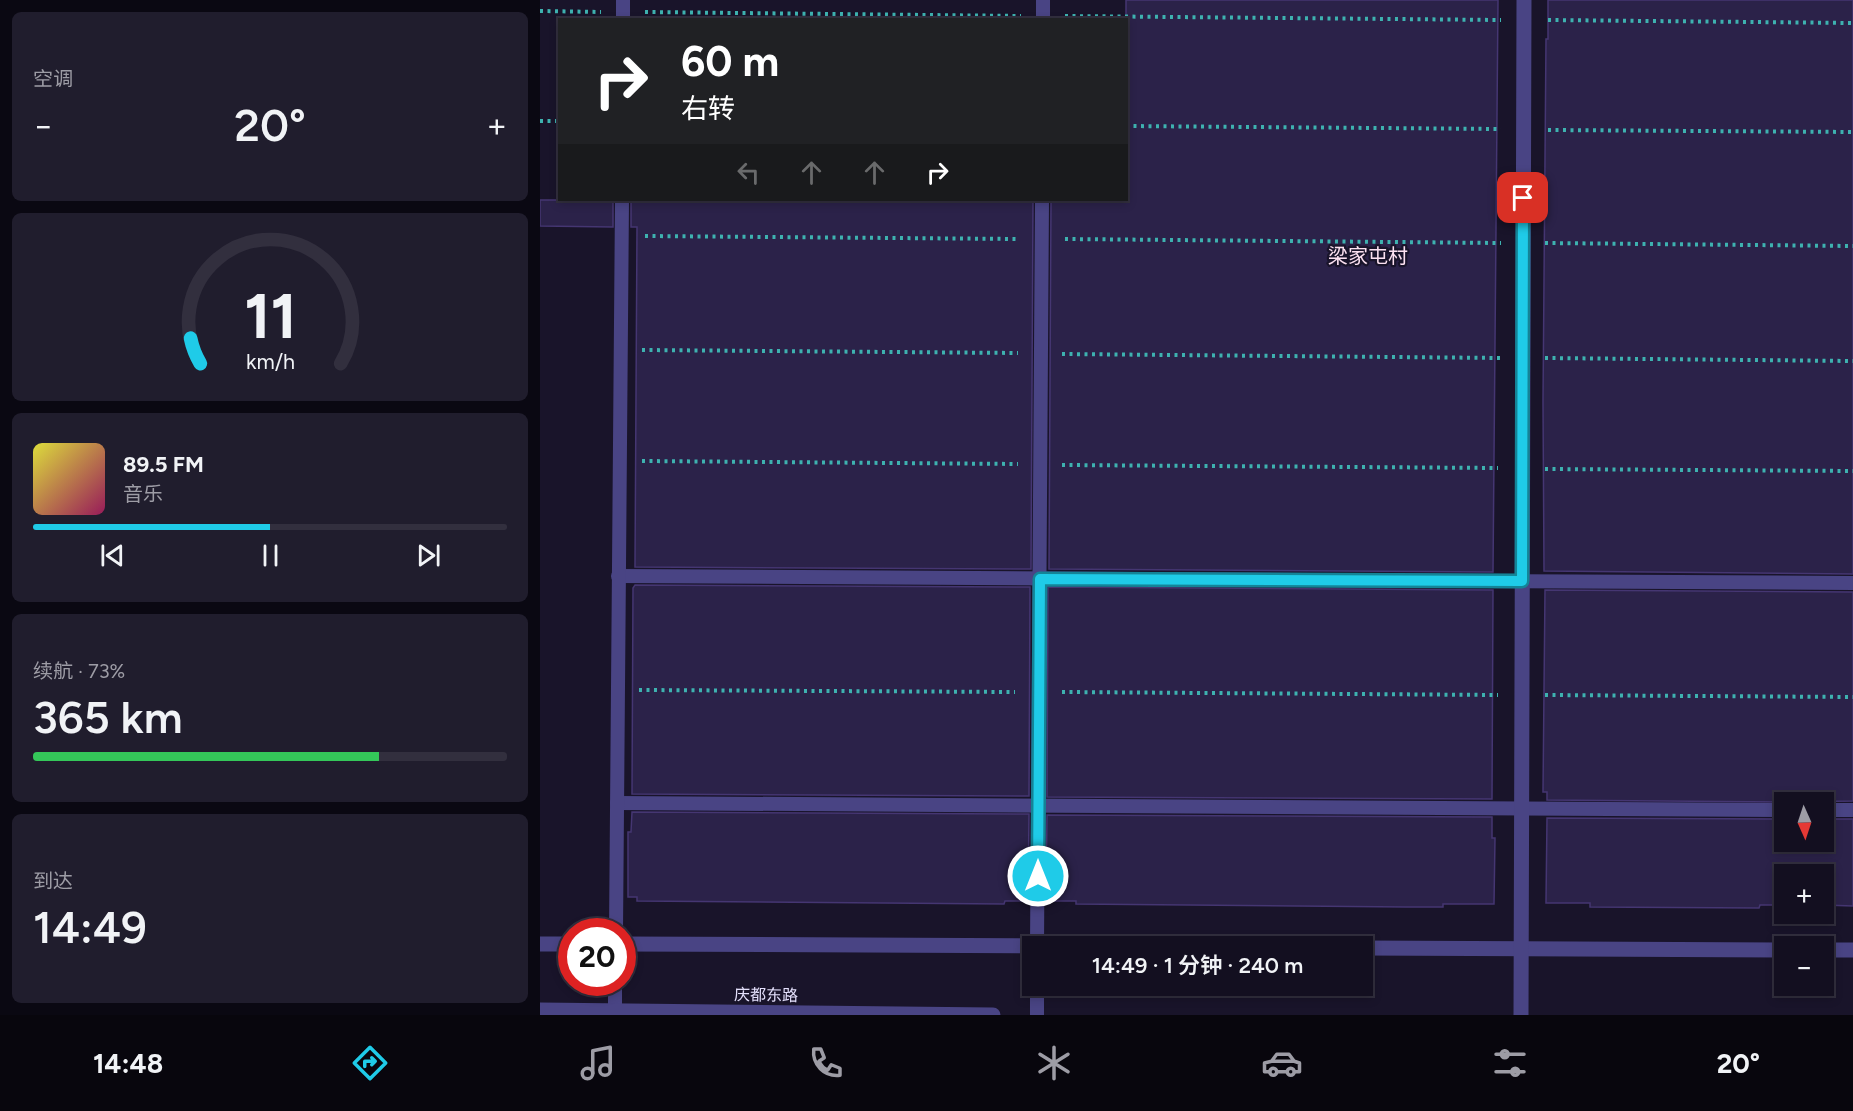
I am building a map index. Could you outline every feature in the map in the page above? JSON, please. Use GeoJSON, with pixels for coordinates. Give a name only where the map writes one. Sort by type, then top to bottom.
{"type":"FeatureCollection","features":[{"type":"Feature","properties":{"kind":"street"},"geometry":{"type":"LineString","coordinates":[[1521,1015],[1524,0]]}},
{"type":"Feature","properties":{"kind":"street"},"geometry":{"type":"LineString","coordinates":[[540,944],[558,944]]}},
{"type":"Feature","properties":{"kind":"street"},"geometry":{"type":"LineString","coordinates":[[636,944],[1022,946]]}},
{"type":"Feature","properties":{"kind":"street"},"geometry":{"type":"LineString","coordinates":[[1373,948],[1774,950]]}},
{"type":"Feature","properties":{"kind":"street"},"geometry":{"type":"LineString","coordinates":[[1834,950],[1853,950]]}},
{"type":"Feature","properties":{"kind":"street","name":"庆都东路"},"geometry":{"type":"LineString","coordinates":[[540,1010],[615,1013],[993,1015]]}},
{"type":"Feature","properties":{"kind":"lane"},"geometry":{"type":"LineString","coordinates":[[1043,0],[1043,18]]}},
{"type":"Feature","properties":{"kind":"lane"},"geometry":{"type":"LineString","coordinates":[[616,918],[622,201]]}},
{"type":"Feature","properties":{"kind":"lane"},"geometry":{"type":"LineString","coordinates":[[1037,936],[1042,201]]}},
{"type":"Feature","properties":{"kind":"lane"},"geometry":{"type":"LineString","coordinates":[[618,576],[1853,583]]}},
{"type":"Feature","properties":{"kind":"lane"},"geometry":{"type":"LineString","coordinates":[[616,803],[1774,810]]}},
{"type":"Feature","properties":{"kind":"lane"},"geometry":{"type":"LineString","coordinates":[[1834,810],[1853,810]]}},
{"type":"Feature","properties":{"kind":"lane"},"geometry":{"type":"LineString","coordinates":[[615,996],[615,1013]]}},
{"type":"Feature","properties":{"kind":"lane"},"geometry":{"type":"LineString","coordinates":[[1037,996],[1037,1015]]}},
{"type":"Feature","properties":{"kind":"path"},"geometry":{"type":"LineString","coordinates":[[540,11],[1043,18]]}},
{"type":"Feature","properties":{"kind":"path"},"geometry":{"type":"LineString","coordinates":[[1128,18],[1853,23]]}},
{"type":"Feature","properties":{"kind":"path"},"geometry":{"type":"LineString","coordinates":[[540,121],[558,121]]}},
{"type":"Feature","properties":{"kind":"path"},"geometry":{"type":"LineString","coordinates":[[1128,126],[1853,132]]}},
{"type":"Feature","properties":{"kind":"path"},"geometry":{"type":"LineString","coordinates":[[621,236],[1853,246]]}},
{"type":"Feature","properties":{"kind":"path"},"geometry":{"type":"LineString","coordinates":[[620,350],[1853,361]]}},
{"type":"Feature","properties":{"kind":"path"},"geometry":{"type":"LineString","coordinates":[[620,460],[1853,471]]}},
{"type":"Feature","properties":{"kind":"path"},"geometry":{"type":"LineString","coordinates":[[618,690],[1853,697]]}},
{"type":"Feature","properties":{"kind":"building"},"geometry":{"type":"Polygon","coordinates":[[[1126,0],[1498,0],[1493,572],[1049,569],[1051,201],[1128,201],[1128,18],[1126,18],[1126,0]]]}},
{"type":"Feature","properties":{"kind":"building"},"geometry":{"type":"Polygon","coordinates":[[[1548,0],[1853,0],[1853,574],[1544,571],[1543,402],[1548,0]]]}},
{"type":"Feature","properties":{"kind":"building"},"geometry":{"type":"Polygon","coordinates":[[[540,200],[613,201],[613,227],[540,226],[540,200]]]}},
{"type":"Feature","properties":{"kind":"building"},"geometry":{"type":"Polygon","coordinates":[[[631,201],[1033,201],[1031,569],[635,567],[637,227],[631,227],[631,201]]]}},
{"type":"Feature","properties":{"kind":"building"},"geometry":{"type":"Polygon","coordinates":[[[635,585],[1030,587],[1029,796],[632,794],[633,588],[635,585]]]}},
{"type":"Feature","properties":{"kind":"building"},"geometry":{"type":"Polygon","coordinates":[[[1048,587],[1493,590],[1492,799],[1047,797],[1048,587]]]}},
{"type":"Feature","properties":{"kind":"building"},"geometry":{"type":"Polygon","coordinates":[[[1545,590],[1853,592],[1853,801],[1834,801],[1834,792],[1774,792],[1774,802],[1547,800],[1547,792],[1543,792],[1545,590]]]}},
{"type":"Feature","properties":{"kind":"building"},"geometry":{"type":"Polygon","coordinates":[[[632,812],[1029,814],[1028,901],[1005,901],[1004,904],[637,901],[637,897],[628,897],[628,832],[631,832],[632,812]]]}},
{"type":"Feature","properties":{"kind":"building"},"geometry":{"type":"Polygon","coordinates":[[[1047,815],[1492,817],[1492,838],[1495,838],[1494,904],[1406,907],[1076,904],[1076,901],[1046,901],[1047,815]]]}},
{"type":"Feature","properties":{"kind":"building"},"geometry":{"type":"Polygon","coordinates":[[[1547,818],[1774,819],[1774,852],[1834,852],[1834,819],[1853,819],[1853,906],[1834,905],[1834,864],[1774,864],[1774,905],[1760,905],[1759,908],[1590,907],[1590,903],[1546,903],[1547,818]]]}},
{"type":"Feature","properties":{"kind":"district","name":"梁家屯村"},"geometry":{"type":"Point","coordinates":[1368,256]}},
{"type":"Feature","properties":{"kind":"route"},"geometry":{"type":"LineString","coordinates":[[1038,876],[1040,579],[1522,581],[1523,198]]}}]}
